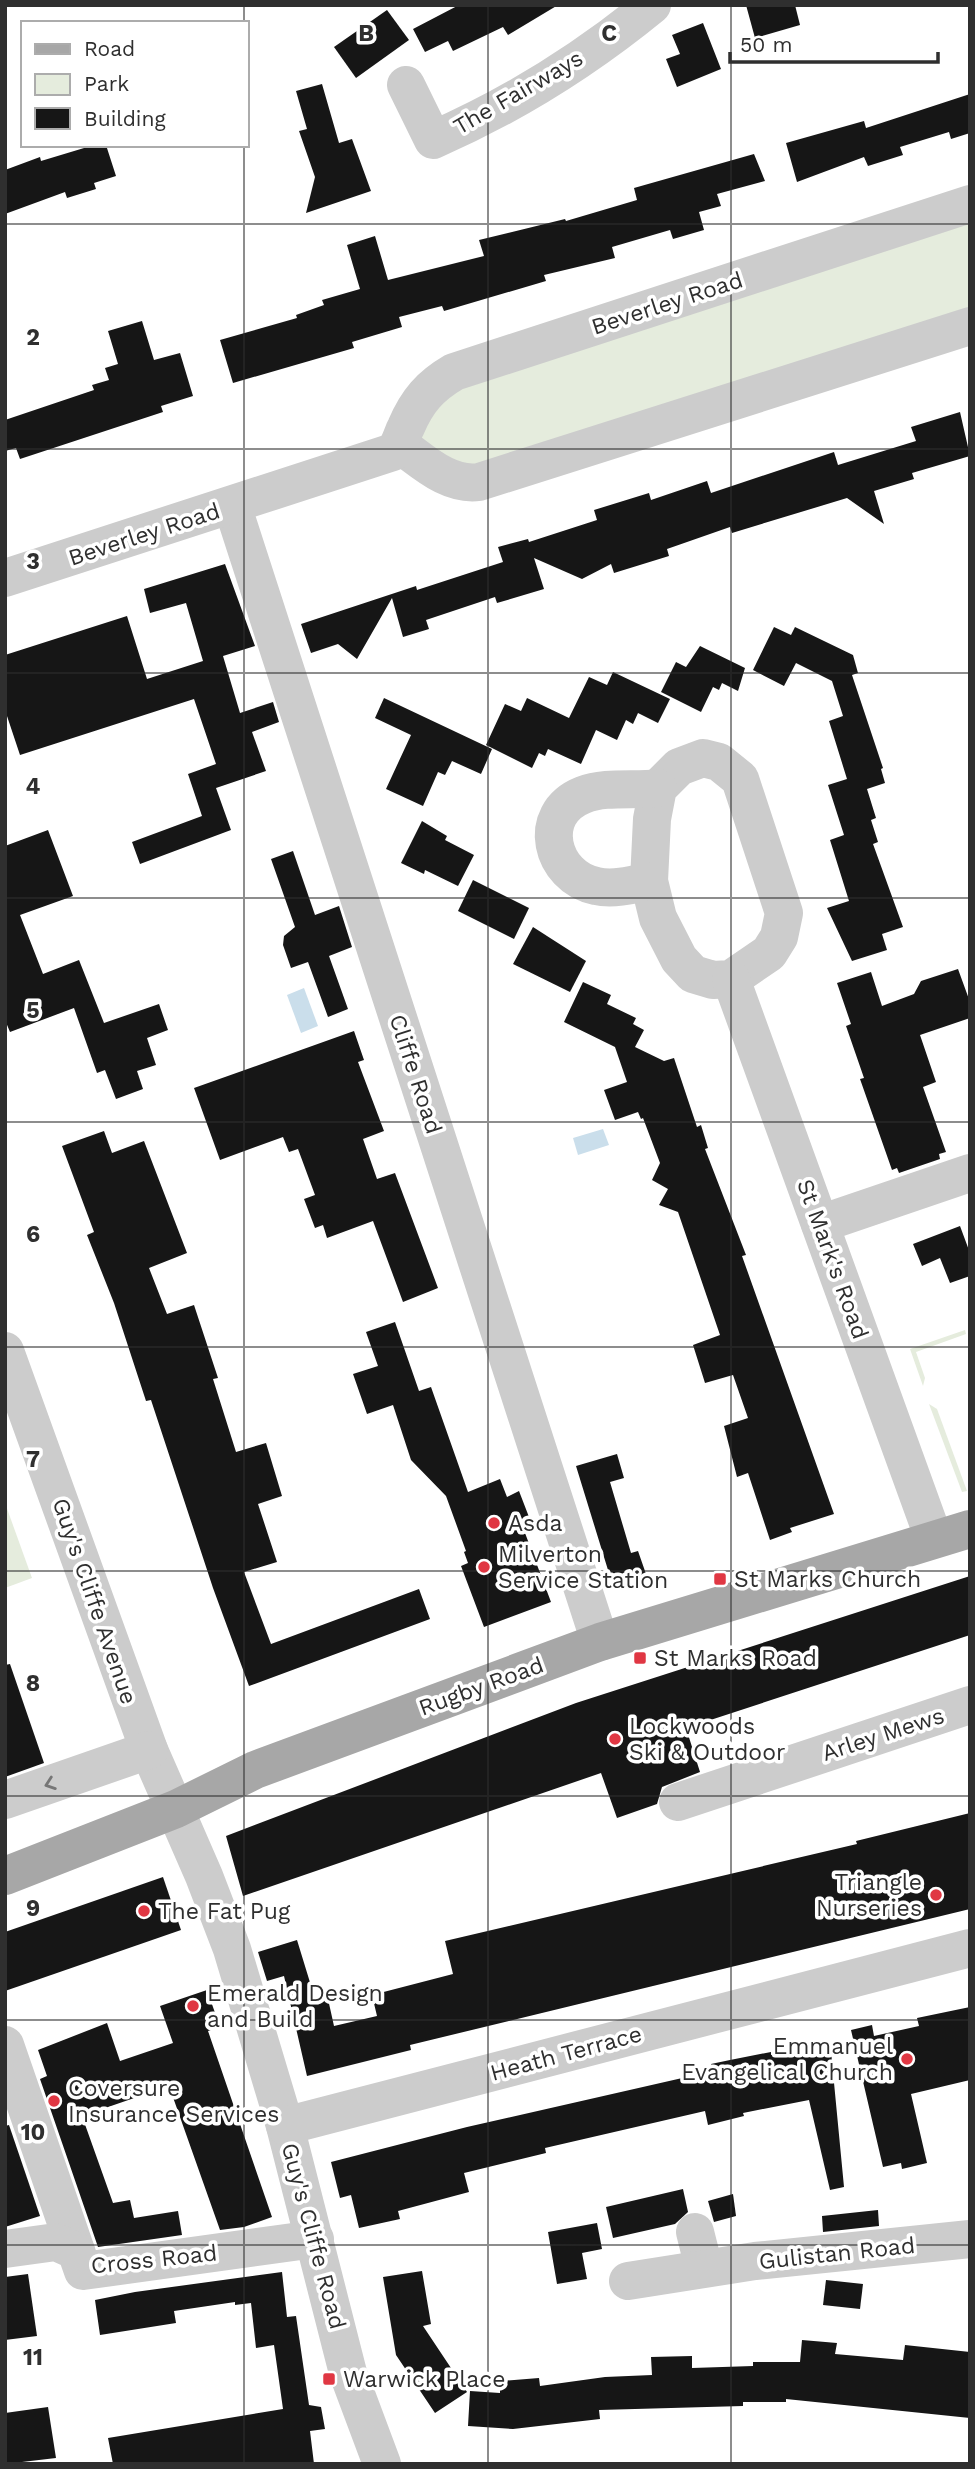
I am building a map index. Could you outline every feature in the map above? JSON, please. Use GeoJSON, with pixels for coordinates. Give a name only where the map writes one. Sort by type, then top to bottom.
{"type":"FeatureCollection","features":[{"type":"Feature","properties":{"kind":"main road","name":"Rugby Road"},"geometry":{"type":"LineString","coordinates":[[5,1876],[176,1809],[255,1770],[600,1642],[952,1534]]}},
{"type":"Feature","properties":{"kind":"street","name":"The Fairways"},"geometry":{"type":"LineString","coordinates":[[405,85],[433,140],[480,119],[519,97],[652,5]]}},
{"type":"Feature","properties":{"kind":"street","name":"Beverley Road"},"geometry":{"type":"LineString","coordinates":[[5,578],[384,456],[400,445],[419,402],[432,385],[454,372],[970,204]]}},
{"type":"Feature","properties":{"kind":"street"},"geometry":{"type":"LineString","coordinates":[[400,445],[447,478],[468,484],[479,482],[970,326]]}},
{"type":"Feature","properties":{"kind":"street","name":"Cliffe Road"},"geometry":{"type":"LineString","coordinates":[[232,505],[600,1642]]}},
{"type":"Feature","properties":{"kind":"street"},"geometry":{"type":"LineString","coordinates":[[703,758],[732,770],[746,791],[784,913],[779,937],[769,953],[731,979],[713,981],[693,974],[680,959],[658,918],[649,881],[652,819],[658,788],[679,767],[703,758]]}},
{"type":"Feature","properties":{"kind":"street"},"geometry":{"type":"LineString","coordinates":[[649,881],[607,888],[586,884],[564,867],[553,841],[558,816],[576,798],[601,791],[658,788]]}},
{"type":"Feature","properties":{"kind":"street","name":"St Mark's Road"},"geometry":{"type":"LineString","coordinates":[[731,979],[820,1224],[952,1534]]}},
{"type":"Feature","properties":{"kind":"street"},"geometry":{"type":"LineString","coordinates":[[820,1224],[970,1173]]}},
{"type":"Feature","properties":{"kind":"street","name":"Guy's Cliffe Avenue"},"geometry":{"type":"LineString","coordinates":[[5,1351],[149,1749],[176,1809]]}},
{"type":"Feature","properties":{"kind":"street","name":"Arley Mews"},"geometry":{"type":"LineString","coordinates":[[678,1802],[970,1705]]}},
{"type":"Feature","properties":{"kind":"street"},"geometry":{"type":"LineString","coordinates":[[5,1800],[149,1749]]}},
{"type":"Feature","properties":{"kind":"street","name":"Guy's Cliffe Road"},"geometry":{"type":"LineString","coordinates":[[176,1809],[232,1949],[285,2126],[348,2373],[382,2464]]}},
{"type":"Feature","properties":{"kind":"street","name":"Heath Terrace"},"geometry":{"type":"LineString","coordinates":[[285,2126],[970,1948]]}},
{"type":"Feature","properties":{"kind":"street"},"geometry":{"type":"LineString","coordinates":[[5,2045],[76,2251]]}},
{"type":"Feature","properties":{"kind":"street","name":"Cross Road"},"geometry":{"type":"LineString","coordinates":[[5,2249],[57,2242],[76,2251],[83,2271],[315,2239]]}},
{"type":"Feature","properties":{"kind":"street","name":"Gulistan Road"},"geometry":{"type":"LineString","coordinates":[[628,2281],[699,2250],[970,2239]]}},
{"type":"Feature","properties":{"kind":"green space"},"geometry":{"type":"Polygon","coordinates":[[[970,219],[970,312],[469,473],[420,438],[422,422],[453,388],[970,219]]]}},
{"type":"Feature","properties":{"kind":"green space"},"geometry":{"type":"Polygon","coordinates":[[[965,1330],[966,1334],[916,1352],[925,1378],[923,1386],[910,1349],[965,1330]]]}},
{"type":"Feature","properties":{"kind":"green space"},"geometry":{"type":"Polygon","coordinates":[[[929,1404],[937,1409],[967,1491],[962,1492],[929,1404]]]}},
{"type":"Feature","properties":{"kind":"green space"},"geometry":{"type":"Polygon","coordinates":[[[5,1503],[32,1578],[5,1588],[5,1503]]]}},
{"type":"Feature","properties":{"kind":"water"},"geometry":{"type":"Polygon","coordinates":[[[304,988],[318,1026],[301,1033],[287,995],[304,988]]]}},
{"type":"Feature","properties":{"kind":"water"},"geometry":{"type":"Polygon","coordinates":[[[603,1129],[609,1145],[578,1155],[573,1138],[603,1129]]]}},
{"type":"Feature","properties":{"kind":"building"},"geometry":{"type":"Polygon","coordinates":[[[459,5],[558,5],[508,35],[503,27],[453,51],[448,41],[425,52],[413,29],[459,5]]]}},
{"type":"Feature","properties":{"kind":"building"},"geometry":{"type":"Polygon","coordinates":[[[746,5],[795,5],[800,25],[755,38],[746,5]]]}},
{"type":"Feature","properties":{"kind":"building"},"geometry":{"type":"Polygon","coordinates":[[[387,10],[409,40],[356,78],[334,47],[387,10]]]}},
{"type":"Feature","properties":{"kind":"building"},"geometry":{"type":"Polygon","coordinates":[[[703,23],[721,69],[677,87],[666,59],[680,54],[672,35],[703,23]]]}},
{"type":"Feature","properties":{"kind":"building"},"geometry":{"type":"Polygon","coordinates":[[[322,84],[339,143],[352,139],[371,191],[306,213],[315,177],[299,131],[307,129],[296,91],[322,84]]]}},
{"type":"Feature","properties":{"kind":"building"},"geometry":{"type":"Polygon","coordinates":[[[970,94],[970,133],[951,139],[949,132],[900,147],[903,155],[868,166],[864,157],[797,182],[786,143],[864,121],[866,128],[970,94]]]}},
{"type":"Feature","properties":{"kind":"building"},"geometry":{"type":"Polygon","coordinates":[[[87,147],[107,147],[116,176],[94,183],[96,189],[67,198],[65,192],[5,214],[5,170],[40,157],[41,161],[87,147]]]}},
{"type":"Feature","properties":{"kind":"building"},"geometry":{"type":"Polygon","coordinates":[[[754,154],[765,181],[717,194],[721,206],[699,212],[704,230],[673,239],[670,230],[612,247],[615,258],[544,275],[546,281],[444,311],[442,306],[399,317],[402,327],[352,342],[354,348],[233,383],[220,340],[297,318],[296,315],[324,305],[322,300],[360,289],[347,245],[375,236],[388,280],[484,256],[479,240],[565,219],[566,221],[637,200],[634,188],[754,154]]]}},
{"type":"Feature","properties":{"kind":"building"},"geometry":{"type":"Polygon","coordinates":[[[142,321],[154,360],[180,353],[193,396],[161,406],[163,412],[20,459],[16,448],[5,451],[5,420],[94,390],[92,385],[109,380],[105,368],[118,364],[108,331],[142,321]]]}},
{"type":"Feature","properties":{"kind":"building"},"geometry":{"type":"Polygon","coordinates":[[[960,412],[970,456],[912,473],[914,479],[874,491],[884,524],[847,498],[732,533],[730,527],[667,549],[669,556],[614,573],[611,564],[582,579],[534,558],[544,589],[497,603],[495,597],[426,620],[429,629],[403,637],[392,598],[357,659],[338,644],[311,653],[301,624],[416,586],[417,590],[503,562],[498,547],[528,539],[529,542],[597,520],[594,510],[649,493],[651,500],[707,481],[711,493],[834,452],[838,465],[916,441],[911,427],[960,412]]]}},
{"type":"Feature","properties":{"kind":"building"},"geometry":{"type":"Polygon","coordinates":[[[225,564],[255,646],[223,656],[240,713],[273,702],[279,722],[252,732],[266,771],[216,788],[231,830],[140,864],[132,842],[202,816],[188,774],[216,764],[194,699],[20,755],[5,710],[5,655],[127,616],[147,679],[203,661],[186,603],[150,613],[144,589],[225,564]]]}},
{"type":"Feature","properties":{"kind":"building"},"geometry":{"type":"Polygon","coordinates":[[[774,627],[791,635],[795,627],[853,655],[858,673],[852,675],[883,768],[881,769],[885,783],[867,789],[876,818],[871,820],[878,842],[873,844],[903,927],[882,934],[887,950],[852,961],[827,908],[849,901],[830,840],[844,835],[828,785],[847,779],[829,721],[843,716],[832,681],[796,663],[784,686],[753,670],[774,627]]]}},
{"type":"Feature","properties":{"kind":"building"},"geometry":{"type":"Polygon","coordinates":[[[700,646],[745,668],[738,691],[722,683],[719,690],[713,687],[701,712],[661,692],[676,662],[686,667],[700,646]]]}},
{"type":"Feature","properties":{"kind":"building"},"geometry":{"type":"Polygon","coordinates":[[[613,672],[670,699],[658,723],[638,713],[633,724],[626,720],[617,740],[596,730],[581,764],[548,749],[545,756],[539,753],[532,768],[486,745],[505,704],[521,711],[527,698],[569,718],[589,677],[607,685],[613,672]]]}},
{"type":"Feature","properties":{"kind":"building"},"geometry":{"type":"Polygon","coordinates":[[[384,698],[492,749],[481,774],[452,761],[445,775],[438,772],[423,806],[386,789],[411,735],[375,718],[384,698]]]}},
{"type":"Feature","properties":{"kind":"building"},"geometry":{"type":"Polygon","coordinates":[[[422,821],[447,836],[445,840],[474,855],[458,886],[425,870],[424,874],[401,863],[422,821]]]}},
{"type":"Feature","properties":{"kind":"building"},"geometry":{"type":"Polygon","coordinates":[[[48,830],[73,896],[20,915],[43,974],[79,960],[104,1023],[159,1004],[168,1030],[147,1038],[156,1065],[137,1071],[143,1089],[116,1099],[105,1070],[97,1073],[74,1008],[10,1032],[5,1020],[5,846],[48,830]]]}},
{"type":"Feature","properties":{"kind":"building"},"geometry":{"type":"Polygon","coordinates":[[[293,851],[315,915],[339,906],[352,947],[329,956],[348,1009],[328,1017],[308,962],[291,968],[283,945],[284,936],[295,927],[271,859],[293,851]]]}},
{"type":"Feature","properties":{"kind":"building"},"geometry":{"type":"Polygon","coordinates":[[[473,880],[529,908],[514,939],[458,911],[473,880]]]}},
{"type":"Feature","properties":{"kind":"building"},"geometry":{"type":"Polygon","coordinates":[[[533,927],[586,961],[570,992],[513,964],[533,927]]]}},
{"type":"Feature","properties":{"kind":"building"},"geometry":{"type":"Polygon","coordinates":[[[958,969],[970,1002],[970,1018],[920,1035],[936,1082],[923,1087],[946,1152],[939,1154],[940,1159],[899,1173],[897,1168],[892,1170],[860,1079],[864,1078],[846,1026],[851,1024],[837,983],[871,972],[882,1006],[914,994],[921,981],[958,969]]]}},
{"type":"Feature","properties":{"kind":"building"},"geometry":{"type":"Polygon","coordinates":[[[583,982],[611,995],[607,1004],[636,1018],[633,1024],[644,1030],[635,1047],[664,1061],[674,1058],[697,1127],[701,1125],[708,1148],[705,1149],[746,1255],[742,1256],[834,1514],[790,1528],[792,1532],[770,1540],[748,1473],[737,1477],[724,1426],[748,1418],[733,1375],[705,1383],[693,1345],[720,1335],[678,1212],[659,1205],[668,1189],[652,1180],[660,1163],[643,1118],[641,1119],[638,1112],[615,1120],[604,1090],[627,1082],[615,1047],[564,1022],[583,982]]]}},
{"type":"Feature","properties":{"kind":"building"},"geometry":{"type":"Polygon","coordinates":[[[354,1031],[364,1060],[358,1062],[384,1131],[363,1139],[377,1179],[395,1173],[438,1288],[403,1302],[373,1221],[327,1238],[323,1225],[315,1228],[304,1199],[315,1195],[298,1149],[289,1152],[283,1137],[220,1160],[194,1088],[354,1031]]]}},
{"type":"Feature","properties":{"kind":"building"},"geometry":{"type":"Polygon","coordinates":[[[104,1131],[112,1153],[144,1141],[187,1253],[149,1268],[167,1314],[194,1305],[218,1378],[213,1379],[236,1452],[266,1443],[282,1496],[258,1504],[277,1562],[244,1572],[271,1644],[419,1589],[430,1619],[249,1686],[213,1588],[151,1400],[146,1401],[114,1303],[87,1235],[94,1232],[62,1146],[104,1131]]]}},
{"type":"Feature","properties":{"kind":"building"},"geometry":{"type":"Polygon","coordinates":[[[960,1226],[970,1253],[970,1276],[950,1283],[940,1258],[922,1266],[913,1244],[960,1226]]]}},
{"type":"Feature","properties":{"kind":"building"},"geometry":{"type":"Polygon","coordinates":[[[395,1322],[419,1391],[431,1387],[468,1492],[500,1479],[507,1497],[519,1491],[534,1530],[525,1533],[551,1602],[484,1627],[461,1566],[468,1563],[464,1552],[466,1551],[446,1496],[411,1460],[393,1405],[367,1414],[353,1374],[378,1366],[366,1332],[395,1322]]]}},
{"type":"Feature","properties":{"kind":"building"},"geometry":{"type":"Polygon","coordinates":[[[617,1454],[624,1478],[610,1482],[631,1553],[638,1551],[646,1574],[612,1583],[576,1466],[617,1454]]]}},
{"type":"Feature","properties":{"kind":"building"},"geometry":{"type":"Polygon","coordinates":[[[970,1576],[970,1635],[686,1728],[700,1772],[662,1787],[657,1804],[617,1818],[601,1773],[243,1896],[226,1836],[576,1703],[970,1576]]]}},
{"type":"Feature","properties":{"kind":"building"},"geometry":{"type":"Polygon","coordinates":[[[10,1664],[44,1763],[5,1777],[5,1665],[10,1664]]]}},
{"type":"Feature","properties":{"kind":"building"},"geometry":{"type":"Polygon","coordinates":[[[970,1813],[970,1909],[410,2045],[411,2050],[307,2076],[284,1976],[267,1981],[258,1952],[297,1940],[316,2002],[328,1999],[334,2026],[377,2016],[372,1995],[453,1974],[445,1941],[857,1844],[856,1841],[970,1813]]]}},
{"type":"Feature","properties":{"kind":"building"},"geometry":{"type":"Polygon","coordinates":[[[163,1877],[181,1930],[5,1991],[5,1932],[163,1877]]]}},
{"type":"Feature","properties":{"kind":"building"},"geometry":{"type":"Polygon","coordinates":[[[207,1990],[220,2027],[208,2031],[272,2217],[244,2227],[220,2230],[169,2086],[82,2116],[113,2203],[130,2200],[134,2218],[178,2211],[182,2235],[98,2247],[40,2079],[47,2076],[38,2050],[107,2023],[120,2061],[173,2043],[160,2006],[207,1990]]]}},
{"type":"Feature","properties":{"kind":"building"},"geometry":{"type":"Polygon","coordinates":[[[970,2007],[970,2080],[911,2094],[927,2163],[902,2169],[901,2163],[883,2167],[851,2030],[872,2025],[874,2036],[919,2026],[917,2018],[970,2007]]]}},
{"type":"Feature","properties":{"kind":"building"},"geometry":{"type":"Polygon","coordinates":[[[830,2041],[844,2187],[830,2190],[809,2100],[743,2113],[744,2116],[708,2125],[705,2111],[545,2148],[546,2153],[464,2173],[469,2192],[398,2211],[400,2219],[359,2228],[351,2195],[340,2198],[331,2162],[467,2127],[713,2071],[711,2064],[771,2052],[771,2055],[830,2041]]]}},
{"type":"Feature","properties":{"kind":"building"},"geometry":{"type":"Polygon","coordinates":[[[9,2125],[40,2216],[5,2227],[5,2126],[9,2125]]]}},
{"type":"Feature","properties":{"kind":"building"},"geometry":{"type":"Polygon","coordinates":[[[683,2189],[688,2212],[675,2224],[613,2238],[606,2207],[683,2189]]]}},
{"type":"Feature","properties":{"kind":"building"},"geometry":{"type":"Polygon","coordinates":[[[733,2194],[736,2216],[714,2222],[708,2201],[733,2194]]]}},
{"type":"Feature","properties":{"kind":"building"},"geometry":{"type":"Polygon","coordinates":[[[878,2210],[879,2226],[823,2232],[822,2216],[878,2210]]]}},
{"type":"Feature","properties":{"kind":"building"},"geometry":{"type":"Polygon","coordinates":[[[597,2223],[602,2249],[582,2253],[587,2279],[557,2284],[548,2232],[597,2223]]]}},
{"type":"Feature","properties":{"kind":"building"},"geometry":{"type":"Polygon","coordinates":[[[422,2271],[431,2324],[423,2326],[467,2392],[435,2413],[396,2355],[383,2277],[422,2271]]]}},
{"type":"Feature","properties":{"kind":"building"},"geometry":{"type":"Polygon","coordinates":[[[282,2272],[287,2317],[296,2316],[309,2405],[321,2407],[325,2429],[310,2431],[314,2464],[113,2464],[108,2438],[283,2409],[274,2345],[256,2348],[251,2303],[235,2305],[235,2302],[174,2311],[176,2323],[100,2335],[95,2300],[282,2272]]]}},
{"type":"Feature","properties":{"kind":"building"},"geometry":{"type":"Polygon","coordinates":[[[28,2274],[37,2336],[5,2340],[5,2277],[28,2274]]]}},
{"type":"Feature","properties":{"kind":"building"},"geometry":{"type":"Polygon","coordinates":[[[826,2280],[863,2284],[860,2309],[823,2305],[826,2280]]]}},
{"type":"Feature","properties":{"kind":"building"},"geometry":{"type":"Polygon","coordinates":[[[802,2340],[837,2343],[835,2354],[903,2360],[905,2345],[970,2352],[970,2418],[786,2399],[786,2402],[743,2402],[743,2406],[599,2410],[600,2419],[513,2429],[468,2426],[470,2391],[500,2393],[500,2381],[539,2378],[540,2386],[605,2377],[652,2375],[651,2357],[692,2356],[692,2368],[753,2366],[753,2362],[800,2362],[802,2340]]]}},
{"type":"Feature","properties":{"kind":"building"},"geometry":{"type":"Polygon","coordinates":[[[48,2407],[56,2458],[5,2464],[5,2413],[48,2407]]]}},
{"type":"Feature","properties":{"kind":"place","name":"Asda"},"geometry":{"type":"Point","coordinates":[494,1523]}},
{"type":"Feature","properties":{"kind":"place","name":"Milverton Service Station"},"geometry":{"type":"Point","coordinates":[484,1567]}},
{"type":"Feature","properties":{"kind":"place","name":"St Marks Church"},"geometry":{"type":"Point","coordinates":[720,1579]}},
{"type":"Feature","properties":{"kind":"place","name":"St Marks Road"},"geometry":{"type":"Point","coordinates":[640,1658]}},
{"type":"Feature","properties":{"kind":"place","name":"Lockwoods Ski & Outdoor"},"geometry":{"type":"Point","coordinates":[615,1739]}},
{"type":"Feature","properties":{"kind":"place","name":"Triangle Nurseries"},"geometry":{"type":"Point","coordinates":[936,1895]}},
{"type":"Feature","properties":{"kind":"place","name":"The Fat Pug"},"geometry":{"type":"Point","coordinates":[144,1911]}},
{"type":"Feature","properties":{"kind":"place","name":"Emerald Design and Build"},"geometry":{"type":"Point","coordinates":[193,2006]}},
{"type":"Feature","properties":{"kind":"place","name":"Emmanuel Evangelical Church"},"geometry":{"type":"Point","coordinates":[907,2059]}},
{"type":"Feature","properties":{"kind":"place","name":"Coversure Insurance Services"},"geometry":{"type":"Point","coordinates":[54,2101]}},
{"type":"Feature","properties":{"kind":"place","name":"Warwick Place"},"geometry":{"type":"Point","coordinates":[329,2379]}}]}
